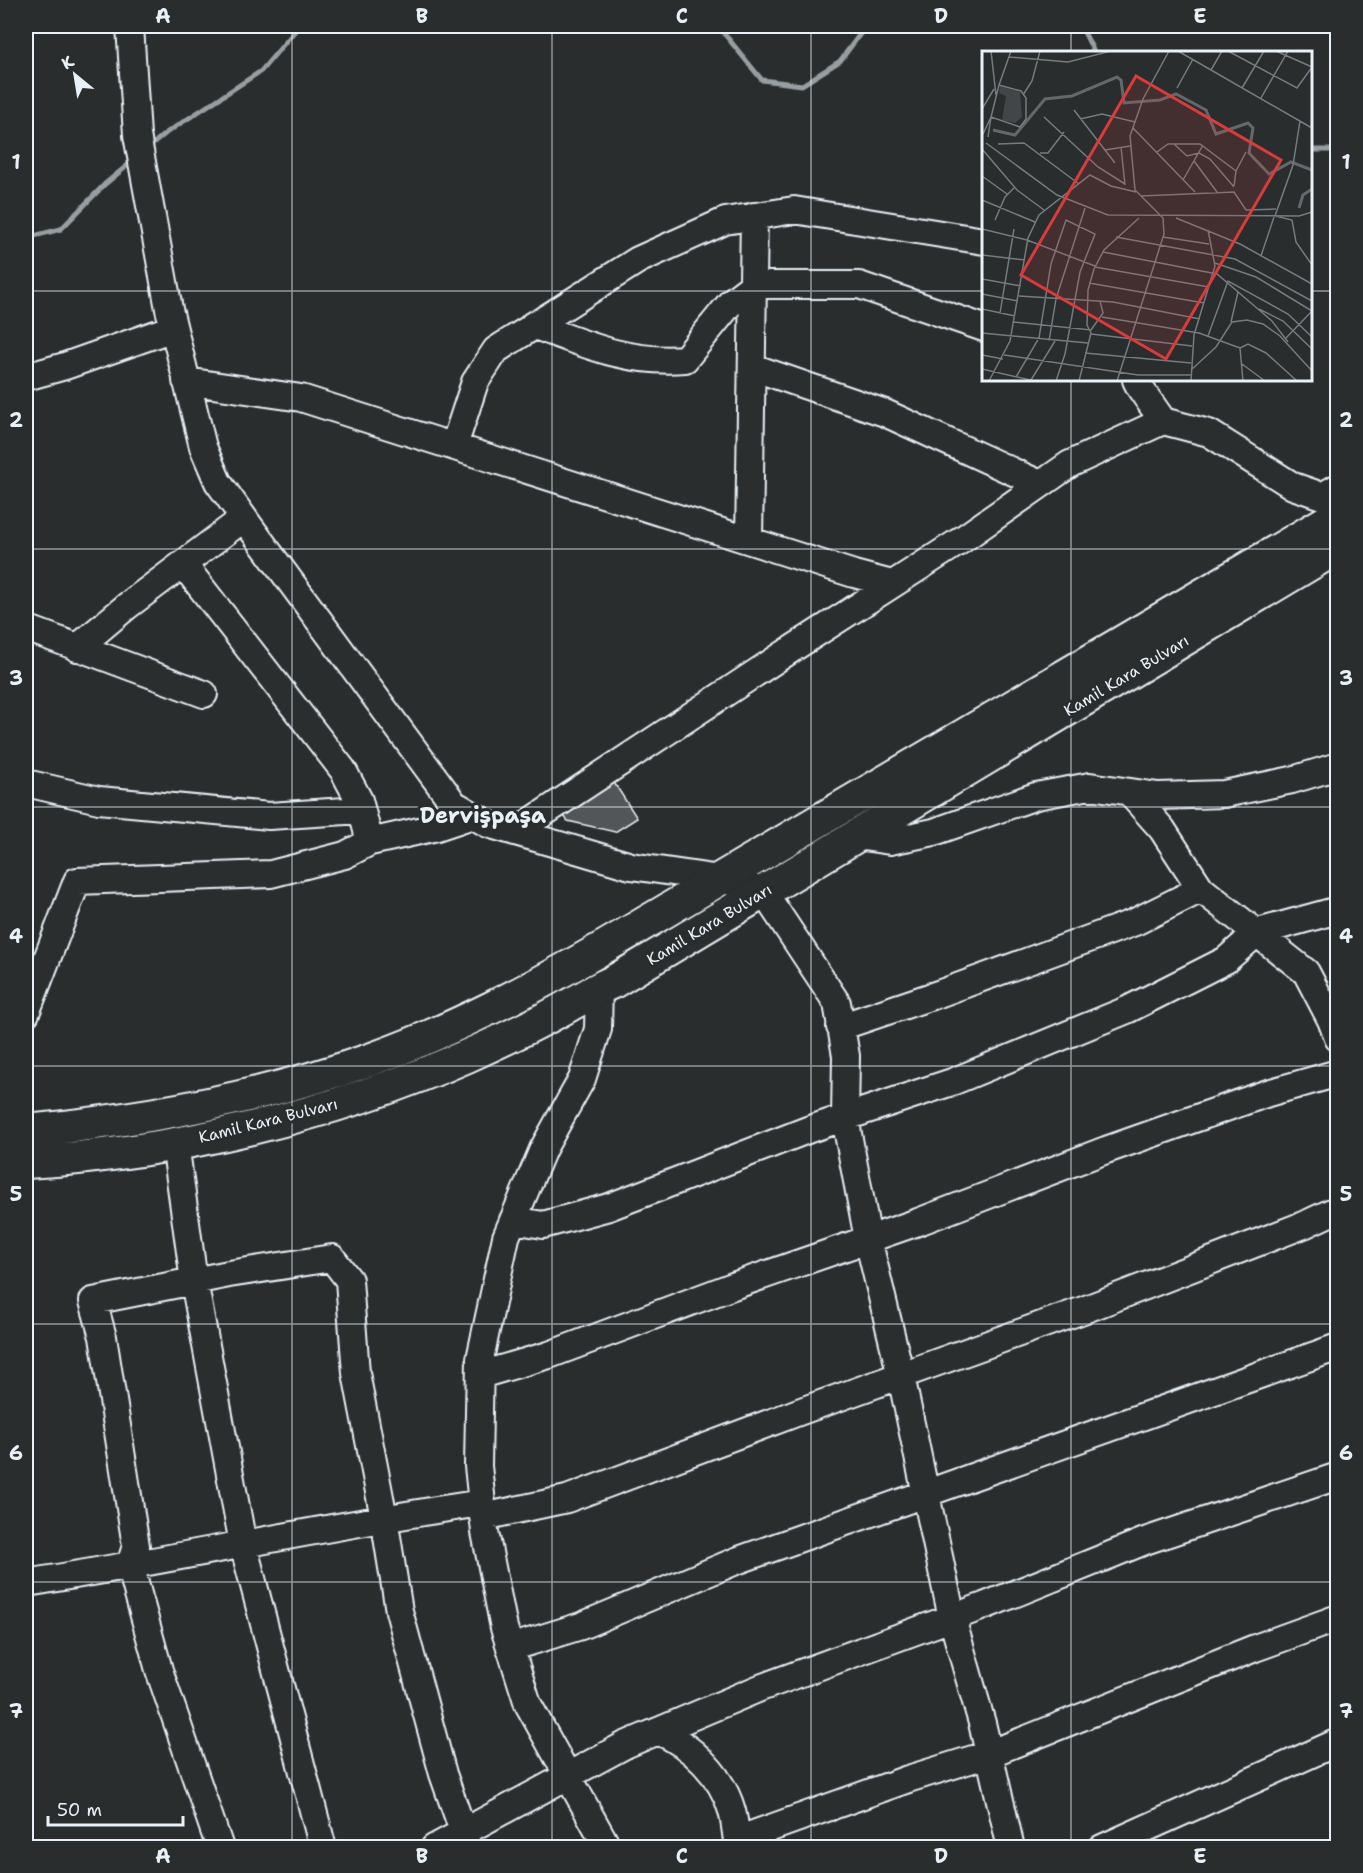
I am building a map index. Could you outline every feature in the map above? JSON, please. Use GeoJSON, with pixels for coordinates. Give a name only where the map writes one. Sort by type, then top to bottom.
{"type":"FeatureCollection","features":[{"type":"Feature","properties":{"kind":"main road","name":"Kamil Kara Bulvarı"},"geometry":{"type":"LineString","coordinates":[[26,1131],[67,1127],[189,1107],[293,1084],[374,1058],[513,998],[606,946],[1338,515]]}},
{"type":"Feature","properties":{"kind":"main road","name":"Kamil Kara Bulvarı"},"geometry":{"type":"LineString","coordinates":[[26,1162],[103,1155],[226,1133],[296,1115],[395,1084],[467,1056],[613,981],[1338,547]]}},
{"type":"Feature","properties":{"kind":"street"},"geometry":{"type":"LineString","coordinates":[[129,26],[137,135],[173,328],[203,447],[218,482],[244,518],[454,804],[488,824],[631,866],[720,879],[763,891],[837,1003],[846,1056],[845,1118],[868,1239],[901,1376],[952,1618],[989,1754],[1011,1848]]}},
{"type":"Feature","properties":{"kind":"street"},"geometry":{"type":"LineString","coordinates":[[454,446],[475,382],[496,350],[638,260],[725,222],[794,210],[982,241]]}},
{"type":"Feature","properties":{"kind":"street"},"geometry":{"type":"LineString","coordinates":[[749,540],[754,216]]}},
{"type":"Feature","properties":{"kind":"street"},"geometry":{"type":"LineString","coordinates":[[533,325],[610,353],[667,361],[685,359],[732,301],[753,285],[859,285],[982,327]]}},
{"type":"Feature","properties":{"kind":"street"},"geometry":{"type":"LineString","coordinates":[[26,377],[65,366],[173,328]]}},
{"type":"Feature","properties":{"kind":"street"},"geometry":{"type":"LineString","coordinates":[[752,367],[885,413],[1040,484]]}},
{"type":"Feature","properties":{"kind":"street"},"geometry":{"type":"LineString","coordinates":[[186,381],[301,398],[854,574],[892,584]]}},
{"type":"Feature","properties":{"kind":"street"},"geometry":{"type":"LineString","coordinates":[[1134,382],[1163,421],[1209,433],[1293,486],[1322,496],[1338,487]]}},
{"type":"Feature","properties":{"kind":"street"},"geometry":{"type":"LineString","coordinates":[[515,832],[960,541],[1070,464],[1163,421]]}},
{"type":"Feature","properties":{"kind":"street"},"geometry":{"type":"LineString","coordinates":[[77,648],[127,606],[244,518]]}},
{"type":"Feature","properties":{"kind":"street"},"geometry":{"type":"LineString","coordinates":[[183,564],[343,770],[359,800],[370,842]]}},
{"type":"Feature","properties":{"kind":"street"},"geometry":{"type":"LineString","coordinates":[[26,628],[204,694]]}},
{"type":"Feature","properties":{"kind":"street"},"geometry":{"type":"LineString","coordinates":[[856,836],[890,841],[934,832],[1036,796],[1090,786],[1158,796],[1224,794],[1292,780],[1338,766]]}},
{"type":"Feature","properties":{"kind":"street"},"geometry":{"type":"LineString","coordinates":[[26,783],[99,800],[268,816],[361,810]]}},
{"type":"Feature","properties":{"kind":"street"},"geometry":{"type":"LineString","coordinates":[[1129,792],[1162,829],[1201,889],[1258,932],[1328,992],[1338,1038]]}},
{"type":"Feature","properties":{"kind":"street"},"geometry":{"type":"LineString","coordinates":[[28,998],[76,881],[272,874],[345,855],[370,842],[437,827],[473,815]]}},
{"type":"Feature","properties":{"kind":"street"},"geometry":{"type":"LineString","coordinates":[[840,1027],[941,993],[1135,922],[1201,889]]}},
{"type":"Feature","properties":{"kind":"street"},"geometry":{"type":"LineString","coordinates":[[513,1221],[543,1225],[609,1207],[810,1129],[952,1082],[1127,1010],[1226,960],[1258,932],[1338,910]]}},
{"type":"Feature","properties":{"kind":"street"},"geometry":{"type":"LineString","coordinates":[[599,987],[598,1029],[582,1079],[543,1149],[506,1237],[480,1359],[478,1466],[483,1510],[504,1628],[528,1704],[608,1848]]}},
{"type":"Feature","properties":{"kind":"street"},"geometry":{"type":"LineString","coordinates":[[480,1375],[549,1355],[1106,1150],[1268,1093],[1338,1073]]}},
{"type":"Feature","properties":{"kind":"street"},"geometry":{"type":"LineString","coordinates":[[175,1143],[194,1281],[243,1544],[324,1848]]}},
{"type":"Feature","properties":{"kind":"street"},"geometry":{"type":"LineString","coordinates":[[26,1582],[384,1518],[483,1510],[567,1499],[1098,1305],[1306,1224],[1338,1209]]}},
{"type":"Feature","properties":{"kind":"street"},"geometry":{"type":"LineString","coordinates":[[220,1848],[159,1670],[130,1565],[136,1546],[103,1337],[93,1301],[332,1258],[349,1280],[356,1373],[399,1611],[443,1774],[466,1840]]}},
{"type":"Feature","properties":{"kind":"street"},"geometry":{"type":"LineString","coordinates":[[510,1648],[580,1626],[736,1561],[1338,1347]]}},
{"type":"Feature","properties":{"kind":"street"},"geometry":{"type":"LineString","coordinates":[[434,1848],[466,1840],[568,1776],[625,1745],[760,1688],[952,1618],[1145,1541],[1338,1476]]}},
{"type":"Feature","properties":{"kind":"street"},"geometry":{"type":"LineString","coordinates":[[658,1731],[674,1738],[711,1769],[732,1809],[738,1844],[908,1779],[989,1754],[1255,1647],[1338,1618]]}},
{"type":"Feature","properties":{"kind":"street"},"geometry":{"type":"LineString","coordinates":[[1102,1848],[1338,1742]]}},
{"type":"Feature","properties":{"kind":"shaded area"},"geometry":{"type":"Polygon","coordinates":[[[676,923],[679,926],[551,999],[427,1059],[318,1096],[200,1127],[30,1150],[30,1144],[165,1128],[676,923]]]}},
{"type":"Feature","properties":{"kind":"building"},"geometry":{"type":"Polygon","coordinates":[[[611,778],[637,818],[615,832],[568,821],[560,811],[611,778]]]}},
{"type":"Feature","properties":{"kind":"waterway"},"geometry":{"type":"LineString","coordinates":[[148,148],[166,133],[261,71],[299,26]]}},
{"type":"Feature","properties":{"kind":"waterway"},"geometry":{"type":"LineString","coordinates":[[718,26],[762,80],[802,85],[840,61],[866,26]]}},
{"type":"Feature","properties":{"kind":"waterway"},"geometry":{"type":"LineString","coordinates":[[1081,26],[1094,51]]}},
{"type":"Feature","properties":{"kind":"waterway"},"geometry":{"type":"LineString","coordinates":[[1312,150],[1338,150]]}},
{"type":"Feature","properties":{"kind":"waterway"},"geometry":{"type":"LineString","coordinates":[[26,238],[61,229],[105,184],[134,160]]}},
{"type":"Feature","properties":{"kind":"district","name":"Dervişpaşa"},"geometry":{"type":"Point","coordinates":[483,815]}}]}
